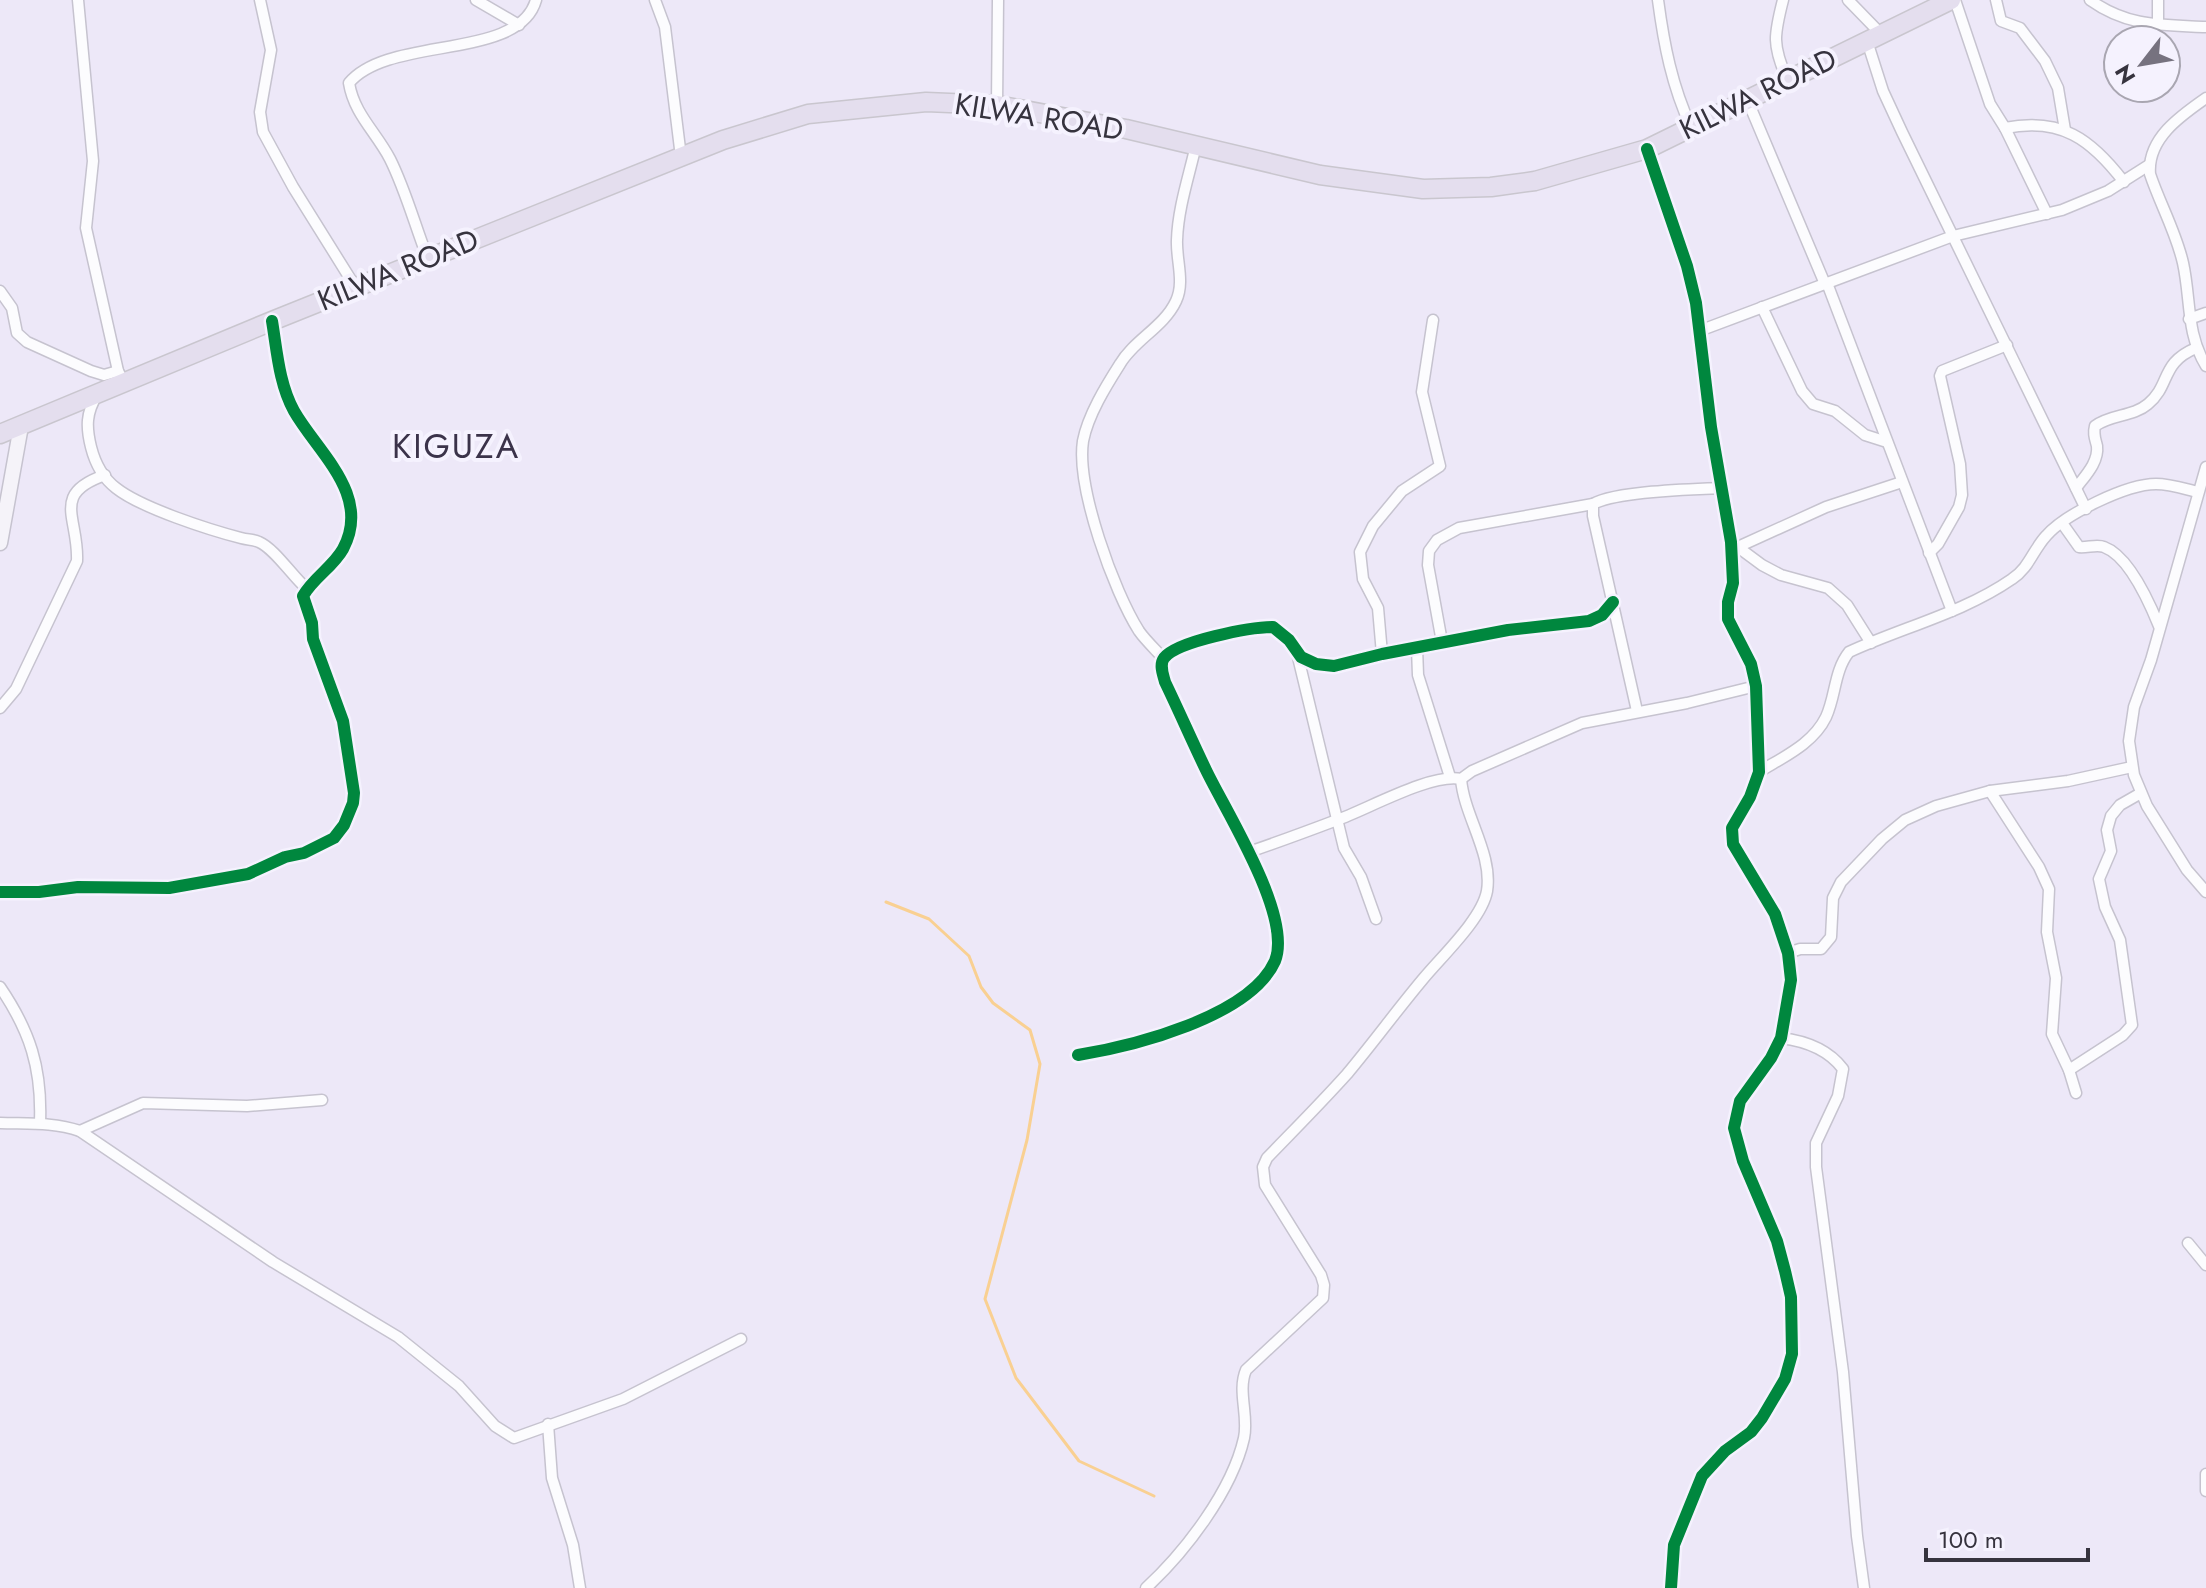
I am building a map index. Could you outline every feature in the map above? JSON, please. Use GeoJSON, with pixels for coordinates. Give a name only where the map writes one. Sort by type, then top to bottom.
{"type":"FeatureCollection","features":[{"type":"Feature","properties":{"kind":"highway","name":"KILWA ROAD"},"geometry":{"type":"LineString","coordinates":[[0,434],[97,395],[121,377],[356,288],[734,136],[808,114],[926,102],[997,105],[1059,115],[1320,175],[1423,189],[1460,189],[1535,181],[1647,149],[1953,0]]}},
{"type":"Feature","properties":{"kind":"street"},"geometry":{"type":"LineString","coordinates":[[0,291],[12,308],[17,333],[27,342],[91,371],[121,377],[86,228],[93,161],[78,0]]}},
{"type":"Feature","properties":{"kind":"street"},"geometry":{"type":"LineString","coordinates":[[261,0],[271,50],[260,112],[263,132],[356,288]]}},
{"type":"Feature","properties":{"kind":"street"},"geometry":{"type":"LineString","coordinates":[[476,0],[519,25]]}},
{"type":"Feature","properties":{"kind":"street"},"geometry":{"type":"LineString","coordinates":[[428,259],[408,200],[390,160],[355,108],[349,83],[374,65],[433,48],[477,42],[519,25],[528,18],[536,0]]}},
{"type":"Feature","properties":{"kind":"street"},"geometry":{"type":"LineString","coordinates":[[655,0],[669,48],[681,157]]}},
{"type":"Feature","properties":{"kind":"street"},"geometry":{"type":"LineString","coordinates":[[997,105],[998,0]]}},
{"type":"Feature","properties":{"kind":"street"},"geometry":{"type":"LineString","coordinates":[[1658,0],[1677,97],[1691,127]]}},
{"type":"Feature","properties":{"kind":"street"},"geometry":{"type":"LineString","coordinates":[[1783,0],[1774,30],[1779,61],[1787,79]]}},
{"type":"Feature","properties":{"kind":"street"},"geometry":{"type":"LineString","coordinates":[[1848,0],[1874,37],[1883,91],[2086,509]]}},
{"type":"Feature","properties":{"kind":"street"},"geometry":{"type":"LineString","coordinates":[[1953,0],[1990,104],[2047,214]]}},
{"type":"Feature","properties":{"kind":"street"},"geometry":{"type":"LineString","coordinates":[[1996,0],[2001,21],[2023,31],[2053,75],[2065,130]]}},
{"type":"Feature","properties":{"kind":"street"},"geometry":{"type":"LineString","coordinates":[[2090,0],[2127,20],[2152,24]]}},
{"type":"Feature","properties":{"kind":"street"},"geometry":{"type":"LineString","coordinates":[[2158,0],[2158,24]]}},
{"type":"Feature","properties":{"kind":"street"},"geometry":{"type":"LineString","coordinates":[[2182,26],[2206,27]]}},
{"type":"Feature","properties":{"kind":"street"},"geometry":{"type":"LineString","coordinates":[[2206,98],[2185,112],[2163,135],[2151,154],[2149,165],[2154,188],[2180,250],[2189,319],[2196,348],[2206,366]]}},
{"type":"Feature","properties":{"kind":"street"},"geometry":{"type":"LineString","coordinates":[[1747,99],[1826,283],[1952,611]]}},
{"type":"Feature","properties":{"kind":"street"},"geometry":{"type":"LineString","coordinates":[[2005,128],[2025,124],[2065,130],[2080,136],[2124,182]]}},
{"type":"Feature","properties":{"kind":"street"},"geometry":{"type":"LineString","coordinates":[[1164,659],[1140,632],[1120,594],[1093,514],[1082,458],[1084,438],[1092,416],[1122,360],[1177,299],[1180,283],[1177,241],[1196,145]]}},
{"type":"Feature","properties":{"kind":"street"},"geometry":{"type":"LineString","coordinates":[[1647,149],[1687,266],[1711,427],[1736,544],[1728,619],[1751,664],[1756,686],[1759,772],[1750,797],[1732,828],[1733,844],[1768,899],[1788,953],[1790,989],[1781,1038],[1771,1058],[1740,1101],[1734,1128],[1743,1161],[1777,1241],[1785,1271],[1791,1297],[1792,1354],[1785,1379],[1762,1418],[1751,1432],[1725,1451],[1702,1476],[1674,1545],[1671,1588]]}},
{"type":"Feature","properties":{"kind":"street"},"geometry":{"type":"LineString","coordinates":[[1699,331],[1953,236],[2047,214],[2086,201],[2149,165]]}},
{"type":"Feature","properties":{"kind":"street"},"geometry":{"type":"LineString","coordinates":[[1762,307],[1802,391],[1813,404],[1835,411],[1865,435],[1887,442]]}},
{"type":"Feature","properties":{"kind":"street"},"geometry":{"type":"LineString","coordinates":[[2189,319],[2206,313]]}},
{"type":"Feature","properties":{"kind":"street"},"geometry":{"type":"LineString","coordinates":[[1382,654],[1378,608],[1363,579],[1360,552],[1373,526],[1402,491],[1440,466],[1422,392],[1433,320]]}},
{"type":"Feature","properties":{"kind":"street"},"geometry":{"type":"LineString","coordinates":[[0,892],[39,892],[78,887],[169,888],[248,874],[334,838],[344,825],[354,793],[343,721],[313,639],[312,623],[303,596],[343,548],[349,531],[350,498],[333,465],[293,410],[282,379],[272,321]]}},
{"type":"Feature","properties":{"kind":"street"},"geometry":{"type":"LineString","coordinates":[[1929,553],[1938,544],[1959,507],[1962,495],[1960,464],[1940,376],[1942,371],[2007,345]]}},
{"type":"Feature","properties":{"kind":"street"},"geometry":{"type":"LineString","coordinates":[[2076,488],[2095,461],[2095,426],[2144,408],[2155,397],[2175,360],[2196,348]]}},
{"type":"Feature","properties":{"kind":"street"},"geometry":{"type":"LineString","coordinates":[[97,395],[87,417],[88,434],[97,466],[114,487],[133,499],[180,518],[255,540],[267,547],[307,589]]}},
{"type":"Feature","properties":{"kind":"street"},"geometry":{"type":"LineString","coordinates":[[0,543],[21,426]]}},
{"type":"Feature","properties":{"kind":"street"},"geometry":{"type":"LineString","coordinates":[[2206,467],[2201,493],[2130,727],[2132,767],[2141,793],[2175,853],[2206,892]]}},
{"type":"Feature","properties":{"kind":"street"},"geometry":{"type":"LineString","coordinates":[[0,708],[16,689],[77,561],[78,541],[70,510],[72,497],[83,486],[105,475]]}},
{"type":"Feature","properties":{"kind":"street"},"geometry":{"type":"LineString","coordinates":[[1736,544],[1826,507],[1902,482]]}},
{"type":"Feature","properties":{"kind":"street"},"geometry":{"type":"LineString","coordinates":[[1759,772],[1802,746],[1814,734],[1825,719],[1841,663],[1849,652],[1952,611],[2023,571],[2043,538],[2062,523],[2114,495],[2158,484],[2201,493]]}},
{"type":"Feature","properties":{"kind":"street"},"geometry":{"type":"LineString","coordinates":[[1442,642],[1428,565],[1429,551],[1437,540],[1459,528],[1593,504],[1610,498],[1722,488]]}},
{"type":"Feature","properties":{"kind":"street"},"geometry":{"type":"LineString","coordinates":[[1593,504],[1593,516],[1637,711]]}},
{"type":"Feature","properties":{"kind":"street"},"geometry":{"type":"LineString","coordinates":[[2062,523],[2079,547],[2104,547],[2117,557],[2147,595],[2159,626]]}},
{"type":"Feature","properties":{"kind":"street"},"geometry":{"type":"LineString","coordinates":[[1736,544],[1771,570],[1828,588],[1847,605],[1871,643]]}},
{"type":"Feature","properties":{"kind":"street"},"geometry":{"type":"LineString","coordinates":[[1297,653],[1316,664],[1334,666],[1508,630],[1589,621],[1602,615],[1613,602]]}},
{"type":"Feature","properties":{"kind":"street"},"geometry":{"type":"LineString","coordinates":[[1078,1055],[1152,1040],[1193,1023],[1236,1002],[1260,982],[1275,959],[1278,930],[1273,909],[1249,852],[1165,682],[1161,668],[1164,659],[1175,649],[1215,636],[1260,627],[1273,627],[1289,640],[1297,653],[1344,848],[1361,877],[1376,919]]}},
{"type":"Feature","properties":{"kind":"street"},"geometry":{"type":"LineString","coordinates":[[1146,1588],[1187,1544],[1224,1486],[1245,1435],[1243,1380],[1246,1370],[1323,1298],[1321,1275],[1265,1185],[1263,1167],[1267,1158],[1325,1098],[1379,1035],[1468,925],[1486,895],[1488,881],[1482,853],[1418,675],[1417,648]]}},
{"type":"Feature","properties":{"kind":"street"},"geometry":{"type":"LineString","coordinates":[[1249,852],[1339,820],[1399,794],[1456,778],[1570,727],[1756,686]]}},
{"type":"Feature","properties":{"kind":"street"},"geometry":{"type":"LineString","coordinates":[[1788,953],[1800,949],[1821,949],[1828,942],[1833,920],[1833,898],[1841,882],[1905,820],[1936,806],[1990,791],[2068,781],[2132,767]]}},
{"type":"Feature","properties":{"kind":"street"},"geometry":{"type":"LineString","coordinates":[[1990,791],[2039,867],[2049,889],[2047,932],[2056,978],[2052,1034],[2076,1093]]}},
{"type":"Feature","properties":{"kind":"street"},"geometry":{"type":"LineString","coordinates":[[2069,1070],[2123,1035],[2132,1025],[2120,940],[2105,907],[2099,879],[2111,851],[2107,830],[2111,816],[2120,805],[2141,793]]}},
{"type":"Feature","properties":{"kind":"street"},"geometry":{"type":"LineString","coordinates":[[0,987],[28,1034],[41,1093],[40,1122]]}},
{"type":"Feature","properties":{"kind":"street"},"geometry":{"type":"LineString","coordinates":[[1781,1038],[1825,1051],[1843,1069],[1838,1096],[1816,1143],[1816,1167],[1843,1372],[1864,1588]]}},
{"type":"Feature","properties":{"kind":"street"},"geometry":{"type":"LineString","coordinates":[[80,1131],[143,1103],[247,1106],[322,1100]]}},
{"type":"Feature","properties":{"kind":"street"},"geometry":{"type":"LineString","coordinates":[[0,1123],[40,1122],[80,1131],[273,1262],[398,1337],[459,1386],[480,1412],[514,1438],[623,1399],[741,1339]]}},
{"type":"Feature","properties":{"kind":"street"},"geometry":{"type":"LineString","coordinates":[[2188,1243],[2206,1265]]}},
{"type":"Feature","properties":{"kind":"street"},"geometry":{"type":"LineString","coordinates":[[548,1424],[552,1478],[573,1545],[580,1588]]}},
{"type":"Feature","properties":{"kind":"street"},"geometry":{"type":"LineString","coordinates":[[2206,1474],[2206,1491]]}},
{"type":"Feature","properties":{"kind":"waterway"},"geometry":{"type":"LineString","coordinates":[[886,902],[929,919],[969,956],[981,987],[993,1003],[1030,1030],[1040,1064],[1027,1140],[985,1299],[1016,1378],[1079,1461],[1154,1496]]}},
{"type":"Feature","properties":{"kind":"cycle path"},"geometry":{"type":"LineString","coordinates":[[1647,149],[1687,266],[1696,303],[1711,427],[1731,542],[1733,583],[1728,619],[1751,664],[1756,686],[1759,772],[1750,797],[1732,828],[1733,844],[1775,914],[1788,953],[1791,980],[1781,1038],[1771,1058],[1740,1101],[1734,1128],[1743,1161],[1777,1241],[1785,1271],[1791,1297],[1792,1354],[1785,1379],[1762,1418],[1751,1432],[1725,1451],[1702,1476],[1674,1545],[1671,1588]]}},
{"type":"Feature","properties":{"kind":"cycle path"},"geometry":{"type":"LineString","coordinates":[[0,892],[39,892],[78,887],[169,888],[248,874],[334,838],[344,825],[354,793],[343,721],[313,639],[312,623],[303,596],[343,549],[350,529],[351,511],[347,493],[338,476],[289,401],[279,367],[272,321]]}},
{"type":"Feature","properties":{"kind":"cycle path"},"geometry":{"type":"LineString","coordinates":[[1078,1055],[1158,1036],[1216,1013],[1262,981],[1275,961],[1278,942],[1275,918],[1266,892],[1165,682],[1164,658],[1198,641],[1232,632],[1273,627],[1289,640],[1301,657],[1316,664],[1334,666],[1508,630],[1589,621],[1602,615],[1613,602]]}},
{"type":"Feature","properties":{"kind":"district","name":"KIGUZA"},"geometry":{"type":"Point","coordinates":[456,446]}}]}
